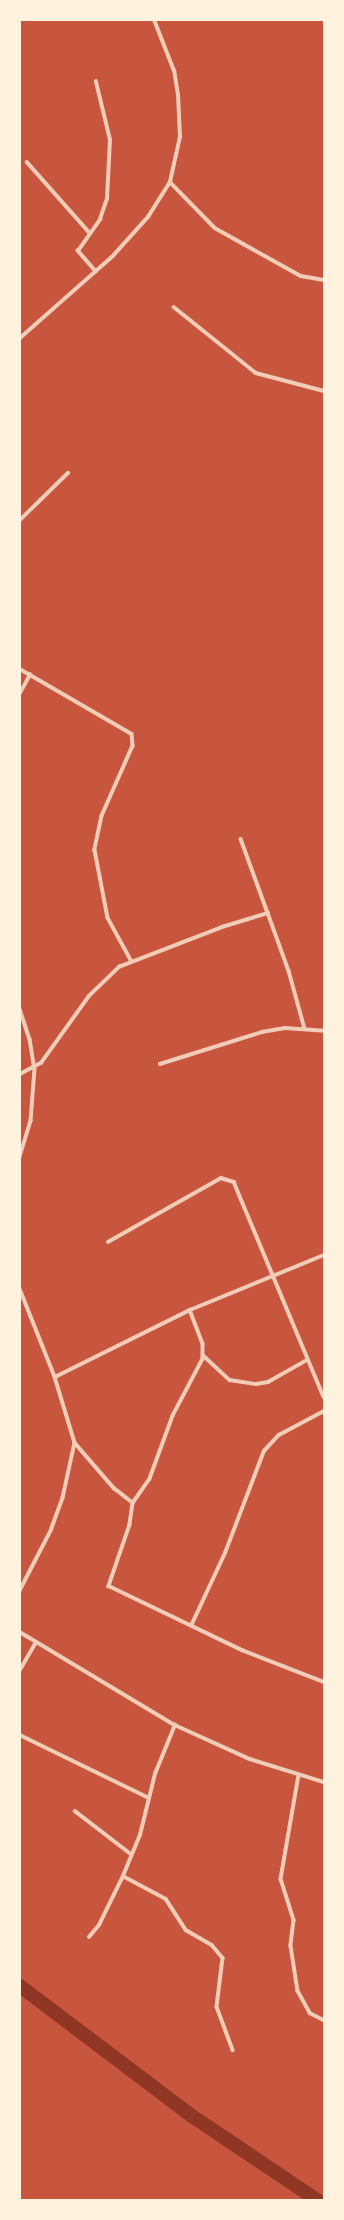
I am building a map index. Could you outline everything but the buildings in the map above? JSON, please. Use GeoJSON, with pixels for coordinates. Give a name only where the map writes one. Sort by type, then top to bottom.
{"type":"FeatureCollection","features":[{"type":"Feature","properties":{"kind":"street"},"geometry":{"type":"LineString","coordinates":[[20,338],[96,272],[148,217],[170,182],[180,137],[178,95],[174,71],[154,20]]}},
{"type":"Feature","properties":{"kind":"street"},"geometry":{"type":"LineString","coordinates":[[96,82],[108,129],[110,162],[104,211],[78,251],[96,272]]}},
{"type":"Feature","properties":{"kind":"street"},"geometry":{"type":"LineString","coordinates":[[27,162],[90,233]]}},
{"type":"Feature","properties":{"kind":"street"},"geometry":{"type":"LineString","coordinates":[[170,182],[215,228],[301,276],[324,280]]}},
{"type":"Feature","properties":{"kind":"street"},"geometry":{"type":"LineString","coordinates":[[174,307],[256,373],[324,391]]}},
{"type":"Feature","properties":{"kind":"street"},"geometry":{"type":"LineString","coordinates":[[20,520],[68,473]]}},
{"type":"Feature","properties":{"kind":"street"},"geometry":{"type":"LineString","coordinates":[[20,669],[132,734],[133,746],[102,816],[94,850],[108,918],[131,960]]}},
{"type":"Feature","properties":{"kind":"street"},"geometry":{"type":"LineString","coordinates":[[20,693],[30,675]]}},
{"type":"Feature","properties":{"kind":"street"},"geometry":{"type":"LineString","coordinates":[[240,839],[289,971],[305,1029]]}},
{"type":"Feature","properties":{"kind":"street"},"geometry":{"type":"LineString","coordinates":[[20,1074],[35,1069],[89,996],[131,960],[268,914]]}},
{"type":"Feature","properties":{"kind":"street"},"geometry":{"type":"LineString","coordinates":[[20,1009],[30,1039],[35,1069],[31,1121],[20,1157]]}},
{"type":"Feature","properties":{"kind":"street"},"geometry":{"type":"LineString","coordinates":[[160,1064],[256,1033],[305,1029],[324,1031]]}},
{"type":"Feature","properties":{"kind":"street"},"geometry":{"type":"LineString","coordinates":[[20,1078],[26,1072]]}},
{"type":"Feature","properties":{"kind":"street"},"geometry":{"type":"LineString","coordinates":[[108,1242],[221,1178],[228,1178],[239,1189],[271,1276],[324,1396]]}},
{"type":"Feature","properties":{"kind":"street"},"geometry":{"type":"LineString","coordinates":[[55,1377],[190,1310],[324,1255]]}},
{"type":"Feature","properties":{"kind":"street"},"geometry":{"type":"LineString","coordinates":[[20,1289],[55,1377],[75,1442],[114,1488],[133,1503]]}},
{"type":"Feature","properties":{"kind":"street"},"geometry":{"type":"LineString","coordinates":[[190,1310],[203,1344],[204,1356],[173,1416],[150,1479],[133,1503],[130,1525],[109,1586],[191,1626],[324,1682]]}},
{"type":"Feature","properties":{"kind":"street"},"geometry":{"type":"LineString","coordinates":[[204,1356],[230,1380],[256,1384],[268,1382],[307,1360]]}},
{"type":"Feature","properties":{"kind":"street"},"geometry":{"type":"LineString","coordinates":[[191,1626],[225,1552],[264,1451],[279,1435],[324,1411]]}},
{"type":"Feature","properties":{"kind":"street"},"geometry":{"type":"LineString","coordinates":[[20,1591],[52,1530],[63,1498],[75,1442]]}},
{"type":"Feature","properties":{"kind":"street"},"geometry":{"type":"LineString","coordinates":[[20,1632],[175,1725],[250,1759],[324,1782]]}},
{"type":"Feature","properties":{"kind":"street"},"geometry":{"type":"LineString","coordinates":[[20,1670],[36,1642]]}},
{"type":"Feature","properties":{"kind":"street"},"geometry":{"type":"LineString","coordinates":[[89,1937],[99,1925],[131,1854],[147,1797],[175,1725]]}},
{"type":"Feature","properties":{"kind":"street"},"geometry":{"type":"LineString","coordinates":[[20,1735],[147,1797]]}},
{"type":"Feature","properties":{"kind":"street"},"geometry":{"type":"LineString","coordinates":[[299,1775],[280,1879],[294,1920],[291,1946],[298,1991],[310,2013],[324,2020]]}},
{"type":"Feature","properties":{"kind":"street"},"geometry":{"type":"LineString","coordinates":[[75,1811],[131,1854]]}},
{"type":"Feature","properties":{"kind":"street"},"geometry":{"type":"LineString","coordinates":[[122,1876],[166,1899],[186,1930],[212,1945],[223,1958],[217,2007],[234,2050]]}},
{"type":"Feature","properties":{"kind":"waterway"},"geometry":{"type":"LineString","coordinates":[[20,1986],[192,2116],[317,2200]]}}]}
